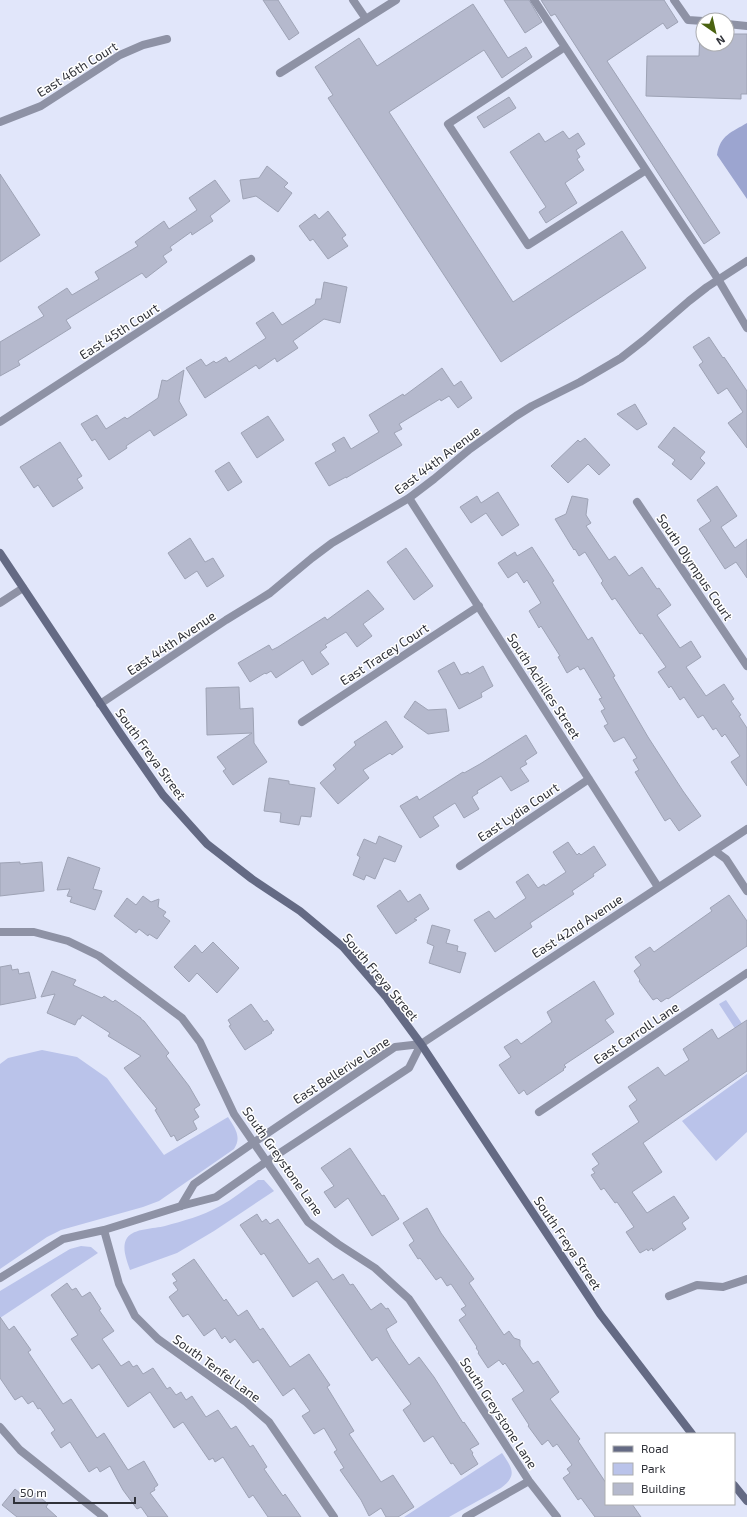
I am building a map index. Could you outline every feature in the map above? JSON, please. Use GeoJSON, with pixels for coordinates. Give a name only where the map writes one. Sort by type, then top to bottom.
{"type":"FeatureCollection","features":[{"type":"Feature","properties":{"kind":"main road","name":"South Freya Street"},"geometry":{"type":"LineString","coordinates":[[0,554],[100,704],[163,795],[207,844],[252,879],[300,911],[343,947],[387,998],[421,1044],[600,1314],[691,1433]]}},
{"type":"Feature","properties":{"kind":"main road"},"geometry":{"type":"LineString","coordinates":[[735,1486],[747,1500]]}},
{"type":"Feature","properties":{"kind":"street"},"geometry":{"type":"LineString","coordinates":[[353,0],[366,19]]}},
{"type":"Feature","properties":{"kind":"street"},"geometry":{"type":"LineString","coordinates":[[280,73],[396,0]]}},
{"type":"Feature","properties":{"kind":"street"},"geometry":{"type":"LineString","coordinates":[[534,0],[718,279],[747,328]]}},
{"type":"Feature","properties":{"kind":"street"},"geometry":{"type":"LineString","coordinates":[[674,0],[688,20],[695,20]]}},
{"type":"Feature","properties":{"kind":"street"},"geometry":{"type":"LineString","coordinates":[[735,25],[747,26]]}},
{"type":"Feature","properties":{"kind":"street","name":"East 46th Court"},"geometry":{"type":"LineString","coordinates":[[0,122],[41,106],[120,55],[143,45],[167,39]]}},
{"type":"Feature","properties":{"kind":"street"},"geometry":{"type":"LineString","coordinates":[[565,47],[448,124],[528,245],[646,170]]}},
{"type":"Feature","properties":{"kind":"street","name":"East 45th Court"},"geometry":{"type":"LineString","coordinates":[[0,422],[250,259]]}},
{"type":"Feature","properties":{"kind":"street","name":"East 44th Avenue"},"geometry":{"type":"LineString","coordinates":[[100,704],[226,620],[270,593],[328,545],[409,498],[434,480],[470,449],[516,416],[532,406],[593,375],[621,358],[688,301],[718,279],[747,261]]}},
{"type":"Feature","properties":{"kind":"street","name":"South Achilles Street"},"geometry":{"type":"LineString","coordinates":[[409,498],[658,887]]}},
{"type":"Feature","properties":{"kind":"street","name":"South Olympus Court"},"geometry":{"type":"LineString","coordinates":[[637,502],[747,666]]}},
{"type":"Feature","properties":{"kind":"street"},"geometry":{"type":"LineString","coordinates":[[0,603],[23,588]]}},
{"type":"Feature","properties":{"kind":"street","name":"East Tracey Court"},"geometry":{"type":"LineString","coordinates":[[302,722],[478,606]]}},
{"type":"Feature","properties":{"kind":"street","name":"East Lydia Court"},"geometry":{"type":"LineString","coordinates":[[460,866],[589,779]]}},
{"type":"Feature","properties":{"kind":"street","name":"East 42nd Avenue"},"geometry":{"type":"LineString","coordinates":[[421,1044],[747,829]]}},
{"type":"Feature","properties":{"kind":"street"},"geometry":{"type":"LineString","coordinates":[[715,851],[726,859],[747,891]]}},
{"type":"Feature","properties":{"kind":"street","name":"South Greystone Lane"},"geometry":{"type":"LineString","coordinates":[[0,932],[34,932],[68,941],[99,956],[182,1018],[200,1042],[234,1114],[308,1222],[375,1268],[410,1299],[528,1481],[557,1517]]}},
{"type":"Feature","properties":{"kind":"street","name":"East Carroll Lane"},"geometry":{"type":"LineString","coordinates":[[539,1112],[747,973]]}},
{"type":"Feature","properties":{"kind":"street"},"geometry":{"type":"LineString","coordinates":[[0,1278],[63,1239],[104,1230],[181,1206],[216,1197],[266,1162],[409,1068],[421,1044]]}},
{"type":"Feature","properties":{"kind":"street","name":"East Bellerive Lane"},"geometry":{"type":"LineString","coordinates":[[181,1206],[194,1184],[395,1047],[421,1044]]}},
{"type":"Feature","properties":{"kind":"street","name":"South Tenfel Lane"},"geometry":{"type":"LineString","coordinates":[[104,1230],[119,1284],[135,1316],[158,1340],[246,1402],[269,1422],[334,1517]]}},
{"type":"Feature","properties":{"kind":"street"},"geometry":{"type":"LineString","coordinates":[[669,1296],[697,1285],[724,1287],[747,1279]]}},
{"type":"Feature","properties":{"kind":"street"},"geometry":{"type":"LineString","coordinates":[[0,1427],[20,1450],[104,1517]]}},
{"type":"Feature","properties":{"kind":"street"},"geometry":{"type":"LineString","coordinates":[[466,1517],[528,1481]]}},
{"type":"Feature","properties":{"kind":"green space"},"geometry":{"type":"Polygon","coordinates":[[[726,1000],[747,1031],[747,1047],[719,1004],[726,1000]]]}},
{"type":"Feature","properties":{"kind":"green space"},"geometry":{"type":"Polygon","coordinates":[[[42,1050],[77,1057],[107,1078],[164,1155],[228,1117],[237,1133],[237,1140],[234,1149],[159,1201],[143,1207],[61,1230],[47,1237],[0,1269],[0,1064],[8,1058],[42,1050]]]}},
{"type":"Feature","properties":{"kind":"green space"},"geometry":{"type":"Polygon","coordinates":[[[747,1074],[747,1132],[716,1161],[682,1121],[747,1074]]]}},
{"type":"Feature","properties":{"kind":"green space"},"geometry":{"type":"Polygon","coordinates":[[[258,1180],[264,1180],[274,1191],[214,1231],[177,1253],[130,1270],[125,1254],[125,1242],[134,1232],[165,1226],[206,1213],[230,1200],[258,1180]]]}},
{"type":"Feature","properties":{"kind":"green space"},"geometry":{"type":"Polygon","coordinates":[[[81,1246],[91,1247],[98,1253],[0,1318],[0,1291],[70,1249],[81,1246]]]}},
{"type":"Feature","properties":{"kind":"green space"},"geometry":{"type":"Polygon","coordinates":[[[502,1453],[512,1471],[510,1479],[501,1488],[449,1517],[404,1517],[502,1453]]]}},
{"type":"Feature","properties":{"kind":"shaded area"},"geometry":{"type":"Polygon","coordinates":[[[747,123],[747,199],[717,155],[724,138],[747,123]]]}},
{"type":"Feature","properties":{"kind":"building"},"geometry":{"type":"Polygon","coordinates":[[[263,0],[278,0],[299,33],[289,40],[263,0]]]}},
{"type":"Feature","properties":{"kind":"building"},"geometry":{"type":"Polygon","coordinates":[[[504,0],[529,0],[542,22],[525,33],[504,0]]]}},
{"type":"Feature","properties":{"kind":"building"},"geometry":{"type":"Polygon","coordinates":[[[541,0],[664,0],[678,22],[667,29],[663,23],[607,61],[720,233],[704,244],[555,14],[551,16],[541,0]]]}},
{"type":"Feature","properties":{"kind":"building"},"geometry":{"type":"Polygon","coordinates":[[[473,4],[508,58],[526,47],[532,57],[502,78],[484,50],[389,112],[513,302],[622,231],[646,268],[501,362],[328,98],[333,95],[315,67],[359,38],[377,66],[473,4]]]}},
{"type":"Feature","properties":{"kind":"building"},"geometry":{"type":"Polygon","coordinates":[[[735,34],[747,34],[747,94],[741,94],[741,99],[646,96],[647,56],[699,56],[699,52],[735,52],[735,34]]]}},
{"type":"Feature","properties":{"kind":"building"},"geometry":{"type":"Polygon","coordinates":[[[509,97],[516,108],[484,128],[477,117],[509,97]]]}},
{"type":"Feature","properties":{"kind":"building"},"geometry":{"type":"Polygon","coordinates":[[[563,131],[569,139],[578,133],[585,144],[576,150],[580,157],[577,159],[584,170],[565,183],[577,203],[546,223],[539,212],[546,207],[510,152],[539,133],[545,142],[563,131]]]}},
{"type":"Feature","properties":{"kind":"building"},"geometry":{"type":"Polygon","coordinates":[[[267,166],[288,183],[284,187],[292,193],[278,212],[256,196],[243,199],[240,180],[259,178],[267,166]]]}},
{"type":"Feature","properties":{"kind":"building"},"geometry":{"type":"Polygon","coordinates":[[[0,174],[40,235],[0,262],[0,174]]]}},
{"type":"Feature","properties":{"kind":"building"},"geometry":{"type":"Polygon","coordinates":[[[215,180],[230,201],[210,216],[213,221],[192,235],[191,232],[170,247],[172,250],[163,256],[167,262],[146,278],[142,273],[66,320],[71,328],[18,361],[20,365],[0,376],[0,342],[44,316],[38,307],[67,288],[72,295],[99,279],[95,272],[138,246],[135,242],[164,221],[169,229],[197,210],[189,198],[215,180]]]}},
{"type":"Feature","properties":{"kind":"building"},"geometry":{"type":"Polygon","coordinates":[[[328,211],[346,235],[342,238],[348,246],[328,259],[313,239],[310,241],[299,226],[315,214],[319,219],[328,211]]]}},
{"type":"Feature","properties":{"kind":"building"},"geometry":{"type":"Polygon","coordinates":[[[324,282],[347,287],[340,323],[324,319],[293,341],[298,348],[277,362],[275,358],[259,369],[256,365],[205,398],[186,368],[201,359],[206,366],[214,361],[216,363],[226,357],[229,362],[266,338],[256,323],[273,312],[282,325],[315,304],[316,299],[321,299],[324,282]]]}},
{"type":"Feature","properties":{"kind":"building"},"geometry":{"type":"Polygon","coordinates":[[[709,337],[747,391],[747,448],[728,423],[743,412],[727,388],[718,394],[699,365],[703,362],[693,347],[709,337]]]}},
{"type":"Feature","properties":{"kind":"building"},"geometry":{"type":"Polygon","coordinates":[[[442,368],[454,386],[461,381],[472,398],[458,408],[449,396],[441,401],[440,399],[399,424],[402,429],[394,433],[402,445],[346,478],[329,486],[315,463],[336,451],[332,444],[344,437],[351,449],[379,432],[369,415],[403,394],[404,396],[442,368]]]}},
{"type":"Feature","properties":{"kind":"building"},"geometry":{"type":"Polygon","coordinates":[[[184,370],[179,401],[187,415],[154,436],[150,430],[126,446],[127,448],[109,460],[95,439],[92,441],[81,424],[97,415],[106,429],[125,417],[127,419],[158,398],[162,380],[167,381],[184,370]]]}},
{"type":"Feature","properties":{"kind":"building"},"geometry":{"type":"Polygon","coordinates":[[[635,404],[647,424],[637,430],[617,414],[635,404]]]}},
{"type":"Feature","properties":{"kind":"building"},"geometry":{"type":"Polygon","coordinates":[[[268,416],[284,440],[257,458],[241,433],[268,416]]]}},
{"type":"Feature","properties":{"kind":"building"},"geometry":{"type":"Polygon","coordinates":[[[674,427],[705,452],[700,458],[705,463],[691,480],[672,464],[675,460],[658,447],[674,427]]]}},
{"type":"Feature","properties":{"kind":"building"},"geometry":{"type":"Polygon","coordinates":[[[585,438],[610,465],[599,475],[588,464],[568,483],[551,466],[578,440],[580,442],[585,438]]]}},
{"type":"Feature","properties":{"kind":"building"},"geometry":{"type":"Polygon","coordinates":[[[60,442],[82,476],[77,479],[83,488],[53,507],[38,485],[34,488],[20,467],[60,442]]]}},
{"type":"Feature","properties":{"kind":"building"},"geometry":{"type":"Polygon","coordinates":[[[229,462],[242,482],[228,491],[215,471],[229,462]]]}},
{"type":"Feature","properties":{"kind":"building"},"geometry":{"type":"Polygon","coordinates":[[[717,486],[737,516],[721,527],[735,548],[747,539],[747,578],[736,562],[725,569],[699,529],[711,521],[697,500],[717,486]]]}},
{"type":"Feature","properties":{"kind":"building"},"geometry":{"type":"Polygon","coordinates":[[[498,492],[519,525],[502,536],[486,513],[471,523],[460,507],[477,496],[481,503],[498,492]]]}},
{"type":"Feature","properties":{"kind":"building"},"geometry":{"type":"Polygon","coordinates":[[[572,496],[588,499],[586,515],[591,523],[586,526],[609,560],[615,556],[629,576],[642,567],[657,589],[659,588],[671,605],[657,615],[680,648],[691,641],[701,657],[686,667],[706,696],[724,684],[734,699],[731,701],[741,715],[739,716],[747,728],[747,786],[731,762],[740,756],[725,734],[722,737],[716,728],[713,730],[703,715],[698,718],[684,697],[680,700],[671,686],[669,688],[658,672],[666,667],[642,633],[640,634],[615,598],[612,600],[601,583],[603,581],[585,552],[579,556],[555,519],[566,514],[572,496]]]}},
{"type":"Feature","properties":{"kind":"building"},"geometry":{"type":"Polygon","coordinates":[[[190,538],[205,562],[213,558],[224,576],[207,587],[197,571],[185,579],[168,553],[190,538]]]}},
{"type":"Feature","properties":{"kind":"building"},"geometry":{"type":"Polygon","coordinates":[[[532,547],[554,581],[552,582],[588,640],[592,637],[615,676],[613,677],[648,737],[701,816],[679,831],[670,818],[665,821],[635,772],[639,770],[633,760],[637,758],[624,737],[614,742],[604,726],[608,724],[601,711],[605,709],[599,699],[602,698],[584,668],[580,670],[578,666],[567,673],[558,657],[560,656],[541,626],[539,628],[529,611],[541,603],[527,580],[524,583],[517,572],[508,578],[498,563],[515,552],[517,556],[532,547]]]}},
{"type":"Feature","properties":{"kind":"building"},"geometry":{"type":"Polygon","coordinates":[[[406,548],[433,586],[414,600],[387,562],[406,548]]]}},
{"type":"Feature","properties":{"kind":"building"},"geometry":{"type":"Polygon","coordinates":[[[368,590],[384,609],[363,624],[372,636],[357,647],[346,632],[325,645],[327,647],[320,652],[329,664],[312,675],[303,660],[276,678],[271,671],[250,682],[238,663],[269,645],[272,650],[278,647],[325,617],[327,620],[368,590]]]}},
{"type":"Feature","properties":{"kind":"building"},"geometry":{"type":"Polygon","coordinates":[[[454,662],[461,675],[468,672],[469,674],[483,666],[493,686],[481,693],[482,697],[459,709],[438,671],[454,662]]]}},
{"type":"Feature","properties":{"kind":"building"},"geometry":{"type":"Polygon","coordinates":[[[239,687],[240,709],[253,708],[254,743],[267,762],[233,785],[223,771],[226,769],[217,757],[252,733],[207,735],[206,688],[239,687]]]}},
{"type":"Feature","properties":{"kind":"building"},"geometry":{"type":"Polygon","coordinates":[[[415,701],[428,710],[446,709],[449,731],[428,734],[404,717],[415,701]]]}},
{"type":"Feature","properties":{"kind":"building"},"geometry":{"type":"Polygon","coordinates":[[[386,721],[403,747],[392,755],[390,753],[363,770],[369,778],[338,804],[320,783],[336,769],[333,765],[356,745],[354,742],[386,721]]]}},
{"type":"Feature","properties":{"kind":"building"},"geometry":{"type":"Polygon","coordinates":[[[526,735],[537,753],[525,761],[527,764],[520,768],[529,781],[511,791],[501,776],[477,791],[478,793],[472,797],[479,809],[464,818],[455,803],[433,817],[439,826],[420,838],[400,806],[417,796],[419,800],[526,735]]]}},
{"type":"Feature","properties":{"kind":"building"},"geometry":{"type":"Polygon","coordinates":[[[269,778],[289,781],[289,784],[315,788],[311,817],[301,816],[299,825],[280,822],[281,813],[264,811],[269,778]]]}},
{"type":"Feature","properties":{"kind":"building"},"geometry":{"type":"Polygon","coordinates":[[[379,836],[402,846],[395,862],[384,858],[375,879],[366,875],[364,880],[353,875],[360,857],[357,855],[364,839],[376,844],[379,836]]]}},
{"type":"Feature","properties":{"kind":"building"},"geometry":{"type":"Polygon","coordinates":[[[568,842],[577,855],[579,853],[581,855],[594,846],[606,865],[593,874],[594,876],[572,891],[574,894],[530,923],[532,927],[495,952],[474,920],[489,911],[495,919],[526,898],[516,882],[528,874],[538,888],[544,884],[545,886],[566,872],[553,852],[568,842]]]}},
{"type":"Feature","properties":{"kind":"building"},"geometry":{"type":"Polygon","coordinates":[[[68,857],[100,868],[93,889],[102,891],[95,910],[70,902],[72,897],[67,896],[70,889],[57,890],[68,857]]]}},
{"type":"Feature","properties":{"kind":"building"},"geometry":{"type":"Polygon","coordinates":[[[20,862],[20,864],[42,862],[44,891],[0,896],[0,863],[20,862]]]}},
{"type":"Feature","properties":{"kind":"building"},"geometry":{"type":"Polygon","coordinates":[[[400,890],[408,902],[420,894],[429,909],[414,919],[417,920],[396,934],[377,906],[400,890]]]}},
{"type":"Feature","properties":{"kind":"building"},"geometry":{"type":"Polygon","coordinates":[[[729,895],[747,921],[747,946],[668,999],[667,998],[661,1002],[657,998],[653,1000],[639,981],[640,980],[634,971],[641,965],[635,957],[650,947],[654,952],[712,911],[710,908],[729,895]]]}},
{"type":"Feature","properties":{"kind":"building"},"geometry":{"type":"Polygon","coordinates":[[[143,896],[151,902],[159,899],[158,907],[166,912],[163,916],[170,921],[157,939],[149,934],[148,936],[139,929],[136,933],[114,916],[127,898],[136,905],[143,896]]]}},
{"type":"Feature","properties":{"kind":"building"},"geometry":{"type":"Polygon","coordinates":[[[432,925],[450,930],[446,943],[458,946],[457,951],[466,953],[460,973],[429,963],[434,946],[427,943],[432,925]]]}},
{"type":"Feature","properties":{"kind":"building"},"geometry":{"type":"Polygon","coordinates":[[[213,942],[239,968],[217,993],[197,973],[189,982],[174,967],[195,945],[202,953],[213,942]]]}},
{"type":"Feature","properties":{"kind":"building"},"geometry":{"type":"Polygon","coordinates":[[[11,965],[12,970],[18,969],[19,974],[29,972],[36,998],[0,1005],[0,967],[11,965]]]}},
{"type":"Feature","properties":{"kind":"building"},"geometry":{"type":"Polygon","coordinates":[[[52,971],[76,980],[73,985],[102,998],[104,996],[113,1002],[115,1000],[144,1021],[169,1053],[166,1056],[189,1086],[200,1105],[194,1109],[199,1117],[193,1121],[197,1129],[177,1141],[174,1135],[171,1137],[155,1110],[157,1109],[124,1068],[141,1056],[108,1036],[110,1033],[82,1015],[75,1025],[47,1013],[55,994],[41,997],[52,971]]]}},
{"type":"Feature","properties":{"kind":"building"},"geometry":{"type":"Polygon","coordinates":[[[594,981],[614,1014],[605,1020],[614,1032],[564,1065],[566,1067],[563,1069],[564,1070],[527,1095],[524,1090],[519,1094],[499,1065],[511,1057],[504,1047],[517,1039],[521,1044],[552,1022],[547,1012],[594,981]]]}},
{"type":"Feature","properties":{"kind":"building"},"geometry":{"type":"Polygon","coordinates":[[[251,1004],[264,1022],[267,1020],[274,1030],[271,1032],[272,1033],[245,1050],[229,1026],[231,1025],[228,1020],[251,1004]]]}},
{"type":"Feature","properties":{"kind":"building"},"geometry":{"type":"Polygon","coordinates":[[[747,1020],[747,1071],[643,1143],[662,1172],[632,1192],[647,1213],[674,1196],[689,1218],[682,1223],[686,1229],[653,1251],[652,1248],[648,1251],[647,1249],[640,1253],[626,1232],[634,1227],[617,1202],[615,1203],[604,1188],[601,1190],[591,1175],[595,1173],[592,1169],[599,1164],[592,1154],[639,1122],[629,1106],[637,1100],[628,1087],[658,1067],[665,1076],[689,1060],[683,1049],[712,1029],[718,1039],[747,1020]]]}},
{"type":"Feature","properties":{"kind":"building"},"geometry":{"type":"Polygon","coordinates":[[[350,1148],[382,1196],[384,1195],[399,1219],[372,1236],[348,1198],[335,1208],[324,1192],[334,1186],[321,1168],[350,1148]]]}},
{"type":"Feature","properties":{"kind":"building"},"geometry":{"type":"Polygon","coordinates":[[[427,1208],[441,1233],[474,1279],[469,1283],[504,1335],[509,1331],[514,1338],[520,1340],[520,1346],[533,1364],[538,1361],[559,1392],[550,1399],[580,1439],[578,1441],[605,1482],[605,1505],[633,1505],[641,1517],[595,1517],[581,1498],[578,1500],[563,1478],[570,1473],[567,1469],[572,1465],[557,1444],[553,1447],[548,1440],[542,1445],[528,1426],[529,1425],[512,1399],[524,1391],[505,1363],[503,1365],[499,1360],[488,1368],[478,1353],[477,1347],[459,1320],[466,1315],[461,1309],[466,1306],[451,1284],[447,1286],[441,1277],[436,1280],[420,1258],[418,1259],[409,1245],[414,1241],[403,1223],[427,1208]]]}},
{"type":"Feature","properties":{"kind":"building"},"geometry":{"type":"Polygon","coordinates":[[[257,1214],[262,1222],[266,1219],[270,1224],[278,1219],[309,1264],[318,1258],[333,1280],[343,1274],[350,1285],[353,1284],[371,1310],[381,1303],[386,1309],[388,1308],[397,1322],[386,1329],[391,1339],[409,1365],[419,1357],[434,1377],[463,1423],[464,1422],[479,1444],[470,1449],[478,1464],[461,1475],[453,1463],[451,1464],[433,1436],[424,1442],[403,1410],[411,1404],[377,1357],[372,1361],[317,1281],[293,1297],[264,1253],[261,1255],[240,1225],[257,1214]]]}},
{"type":"Feature","properties":{"kind":"building"},"geometry":{"type":"Polygon","coordinates":[[[194,1259],[224,1301],[226,1299],[238,1316],[247,1310],[260,1330],[263,1328],[290,1367],[309,1354],[330,1385],[327,1387],[354,1431],[349,1434],[381,1482],[393,1475],[414,1507],[398,1517],[386,1517],[381,1508],[369,1516],[361,1500],[340,1470],[344,1468],[334,1452],[337,1450],[324,1428],[314,1434],[302,1416],[310,1411],[294,1388],[283,1396],[258,1360],[253,1363],[235,1339],[230,1343],[225,1336],[222,1339],[215,1328],[204,1336],[188,1314],[183,1317],[169,1297],[178,1290],[173,1283],[177,1281],[172,1274],[194,1259]]]}},
{"type":"Feature","properties":{"kind":"building"},"geometry":{"type":"Polygon","coordinates":[[[67,1283],[72,1290],[76,1288],[82,1297],[90,1292],[101,1309],[99,1310],[114,1331],[102,1339],[121,1366],[129,1361],[133,1367],[137,1365],[143,1374],[153,1368],[167,1389],[170,1387],[176,1395],[181,1392],[186,1400],[192,1396],[206,1417],[218,1410],[231,1429],[236,1426],[250,1447],[253,1445],[267,1467],[264,1469],[283,1496],[285,1494],[301,1517],[268,1517],[253,1495],[249,1498],[223,1457],[215,1462],[213,1458],[209,1460],[183,1422],[174,1428],[150,1392],[128,1407],[99,1364],[92,1369],[71,1339],[78,1335],[51,1295],[67,1283]]]}},
{"type":"Feature","properties":{"kind":"building"},"geometry":{"type":"Polygon","coordinates":[[[0,1317],[9,1330],[14,1326],[31,1350],[28,1352],[63,1404],[71,1399],[97,1438],[104,1433],[128,1470],[144,1461],[158,1485],[154,1488],[155,1490],[150,1493],[168,1517],[148,1517],[141,1507],[137,1509],[123,1490],[110,1466],[100,1472],[97,1467],[89,1472],[70,1442],[61,1448],[51,1433],[55,1430],[40,1408],[38,1409],[33,1401],[28,1404],[22,1396],[15,1400],[0,1378],[0,1317]]]}},
{"type":"Feature","properties":{"kind":"building"},"geometry":{"type":"Polygon","coordinates":[[[15,1489],[21,1494],[23,1491],[31,1498],[35,1493],[48,1504],[46,1507],[57,1517],[17,1517],[2,1505],[15,1489]]]}}]}
